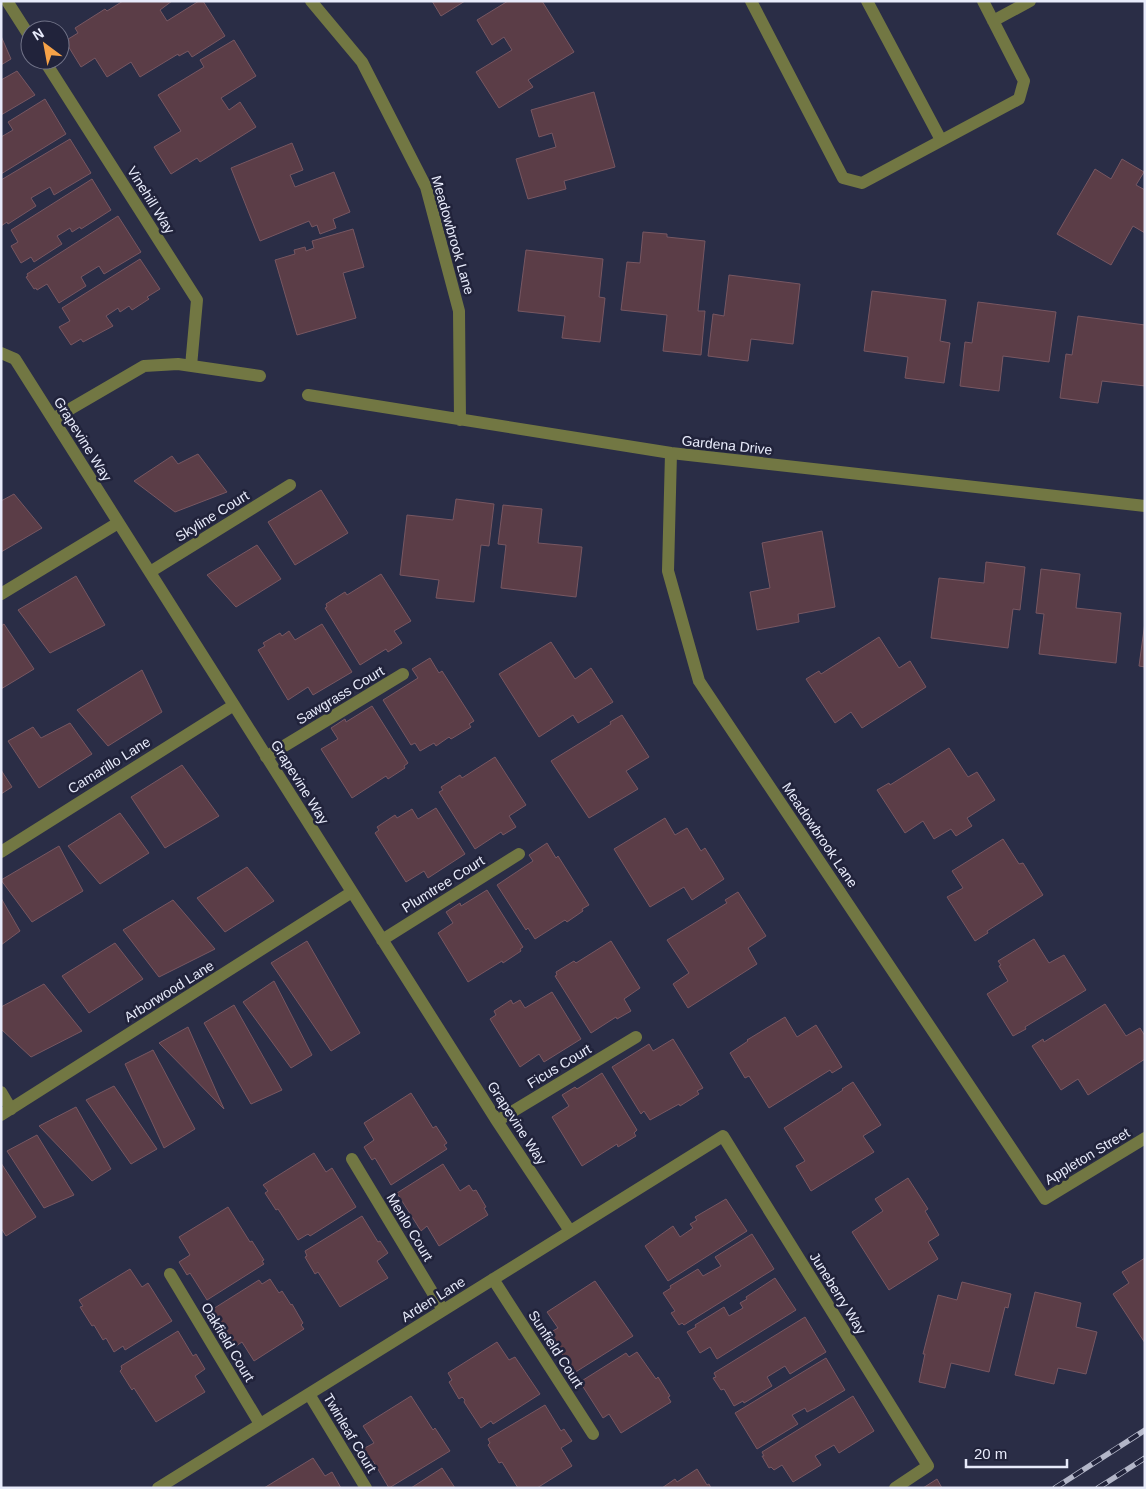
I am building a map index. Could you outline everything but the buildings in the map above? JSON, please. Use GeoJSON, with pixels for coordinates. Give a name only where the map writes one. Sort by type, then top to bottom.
{"type":"FeatureCollection","features":[{"type":"Feature","properties":{"kind":"street"},"geometry":{"type":"LineString","coordinates":[[7,1],[20,21]]}},
{"type":"Feature","properties":{"kind":"street","name":"Meadowbrook Lane"},"geometry":{"type":"LineString","coordinates":[[312,1],[362,62],[426,187],[459,311],[460,420]]}},
{"type":"Feature","properties":{"kind":"street"},"geometry":{"type":"LineString","coordinates":[[751,1],[843,178],[862,182],[1019,99],[1024,81],[983,1]]}},
{"type":"Feature","properties":{"kind":"street"},"geometry":{"type":"LineString","coordinates":[[867,1],[941,140]]}},
{"type":"Feature","properties":{"kind":"street"},"geometry":{"type":"LineString","coordinates":[[993,21],[1030,1]]}},
{"type":"Feature","properties":{"kind":"street","name":"Vinehill Way"},"geometry":{"type":"LineString","coordinates":[[50,70],[197,300],[192,366]]}},
{"type":"Feature","properties":{"kind":"street","name":"Grapevine Way"},"geometry":{"type":"LineString","coordinates":[[1,353],[15,359],[497,1121],[570,1231]]}},
{"type":"Feature","properties":{"kind":"street"},"geometry":{"type":"LineString","coordinates":[[53,419],[144,366],[178,364],[260,376]]}},
{"type":"Feature","properties":{"kind":"street","name":"Gardena Drive"},"geometry":{"type":"LineString","coordinates":[[308,395],[670,453],[1145,506]]}},
{"type":"Feature","properties":{"kind":"street","name":"Meadowbrook Lane"},"geometry":{"type":"LineString","coordinates":[[670,453],[668,571],[699,681],[1045,1199]]}},
{"type":"Feature","properties":{"kind":"street","name":"Skyline Court"},"geometry":{"type":"LineString","coordinates":[[150,572],[290,485]]}},
{"type":"Feature","properties":{"kind":"street"},"geometry":{"type":"LineString","coordinates":[[1,594],[118,523]]}},
{"type":"Feature","properties":{"kind":"street","name":"Sawgrass Court"},"geometry":{"type":"LineString","coordinates":[[266,757],[403,674]]}},
{"type":"Feature","properties":{"kind":"street","name":"Camarillo Lane"},"geometry":{"type":"LineString","coordinates":[[1,852],[234,704]]}},
{"type":"Feature","properties":{"kind":"street","name":"Plumtree Court"},"geometry":{"type":"LineString","coordinates":[[382,940],[519,854]]}},
{"type":"Feature","properties":{"kind":"street","name":"Arborwood Lane"},"geometry":{"type":"LineString","coordinates":[[6,1112],[352,892]]}},
{"type":"Feature","properties":{"kind":"street","name":"Ficus Court"},"geometry":{"type":"LineString","coordinates":[[497,1121],[636,1037]]}},
{"type":"Feature","properties":{"kind":"street"},"geometry":{"type":"LineString","coordinates":[[1,1092],[6,1112]]}},
{"type":"Feature","properties":{"kind":"street","name":"Arden Lane"},"geometry":{"type":"LineString","coordinates":[[158,1488],[723,1136]]}},
{"type":"Feature","properties":{"kind":"street","name":"Juneberry Way"},"geometry":{"type":"LineString","coordinates":[[723,1136],[928,1466],[894,1488]]}},
{"type":"Feature","properties":{"kind":"street","name":"Appleton Street"},"geometry":{"type":"LineString","coordinates":[[1045,1199],[1145,1138]]}},
{"type":"Feature","properties":{"kind":"street","name":"Menlo Court"},"geometry":{"type":"LineString","coordinates":[[352,1159],[443,1310]]}},
{"type":"Feature","properties":{"kind":"street","name":"Oakfield Court"},"geometry":{"type":"LineString","coordinates":[[170,1274],[260,1424]]}},
{"type":"Feature","properties":{"kind":"street","name":"Sunfield Court"},"geometry":{"type":"LineString","coordinates":[[493,1279],[593,1434]]}},
{"type":"Feature","properties":{"kind":"street","name":"Twinleaf Court"},"geometry":{"type":"LineString","coordinates":[[309,1394],[366,1488]]}},
{"type":"Feature","properties":{"kind":"railway"},"geometry":{"type":"LineString","coordinates":[[1055,1488],[1145,1430]]}},
{"type":"Feature","properties":{"kind":"railway"},"geometry":{"type":"LineString","coordinates":[[1098,1488],[1145,1458]]}}]}
